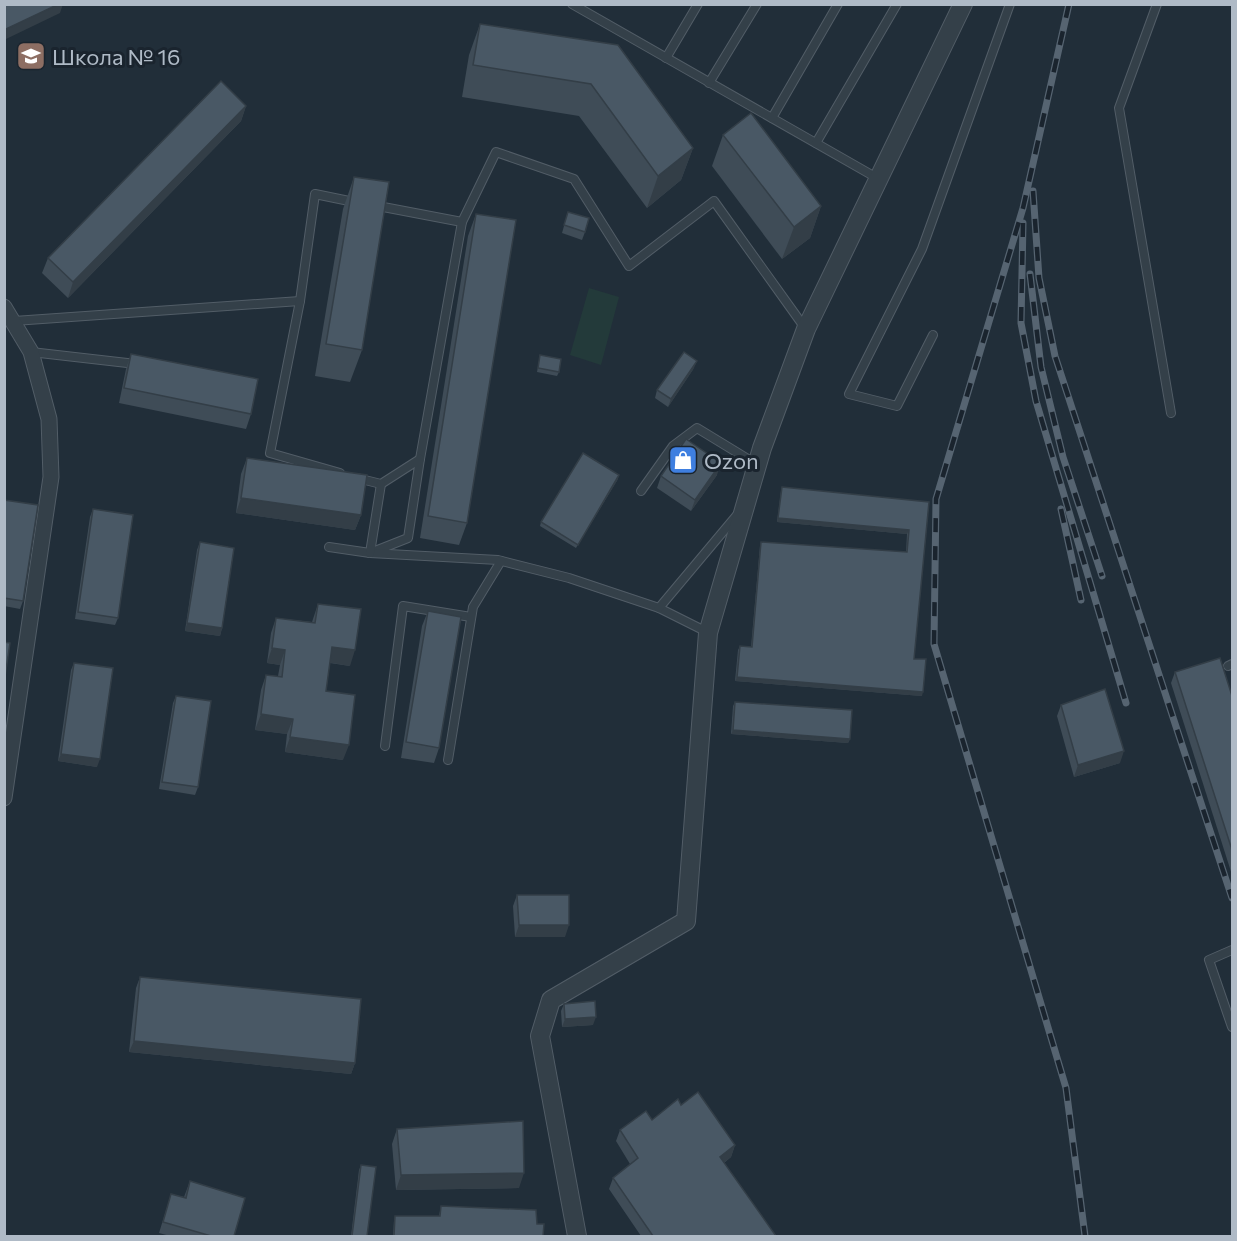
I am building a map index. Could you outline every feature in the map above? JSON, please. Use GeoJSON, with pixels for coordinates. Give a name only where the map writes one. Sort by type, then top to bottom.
{"type":"FeatureCollection","features":[{"type":"Feature","properties":{"kind":"street"},"geometry":{"type":"LineString","coordinates":[[577,1236],[540,1036],[551,1000],[686,921],[708,633],[744,506],[806,329],[963,4]]}},
{"type":"Feature","properties":{"kind":"street"},"geometry":{"type":"LineString","coordinates":[[4,307],[31,352],[49,420],[51,477],[4,798]]}},
{"type":"Feature","properties":{"kind":"lane"},"geometry":{"type":"LineString","coordinates":[[572,4],[879,179]]}},
{"type":"Feature","properties":{"kind":"lane"},"geometry":{"type":"LineString","coordinates":[[666,58],[698,4]]}},
{"type":"Feature","properties":{"kind":"lane"},"geometry":{"type":"LineString","coordinates":[[709,82],[757,4]]}},
{"type":"Feature","properties":{"kind":"lane"},"geometry":{"type":"LineString","coordinates":[[772,118],[838,4]]}},
{"type":"Feature","properties":{"kind":"lane"},"geometry":{"type":"LineString","coordinates":[[816,143],[897,4]]}},
{"type":"Feature","properties":{"kind":"lane"},"geometry":{"type":"LineString","coordinates":[[933,335],[897,406],[849,394],[922,249],[1010,4]]}},
{"type":"Feature","properties":{"kind":"lane"},"geometry":{"type":"LineString","coordinates":[[1157,4],[1119,108],[1171,413]]}},
{"type":"Feature","properties":{"kind":"lane"},"geometry":{"type":"LineString","coordinates":[[370,553],[408,538],[462,222],[496,152],[574,179],[629,266],[714,201],[806,329]]}},
{"type":"Feature","properties":{"kind":"lane"},"geometry":{"type":"LineString","coordinates":[[362,203],[315,194],[300,301],[270,453],[381,484],[420,459]]}},
{"type":"Feature","properties":{"kind":"lane"},"geometry":{"type":"LineString","coordinates":[[373,205],[462,222]]}},
{"type":"Feature","properties":{"kind":"lane"},"geometry":{"type":"LineString","coordinates":[[14,321],[300,301]]}},
{"type":"Feature","properties":{"kind":"lane"},"geometry":{"type":"LineString","coordinates":[[31,352],[150,366]]}},
{"type":"Feature","properties":{"kind":"lane"},"geometry":{"type":"LineString","coordinates":[[641,491],[673,446],[697,428],[757,465]]}},
{"type":"Feature","properties":{"kind":"lane"},"geometry":{"type":"LineString","coordinates":[[370,553],[381,484]]}},
{"type":"Feature","properties":{"kind":"lane"},"geometry":{"type":"LineString","coordinates":[[659,608],[744,506]]}},
{"type":"Feature","properties":{"kind":"lane"},"geometry":{"type":"LineString","coordinates":[[329,547],[370,553],[501,561],[569,578],[659,608],[708,633]]}},
{"type":"Feature","properties":{"kind":"lane"},"geometry":{"type":"LineString","coordinates":[[448,760],[473,607],[501,561]]}},
{"type":"Feature","properties":{"kind":"lane"},"geometry":{"type":"LineString","coordinates":[[385,746],[402,606],[471,617]]}},
{"type":"Feature","properties":{"kind":"lane"},"geometry":{"type":"LineString","coordinates":[[1233,950],[1209,960],[1233,1028]]}},
{"type":"Feature","properties":{"kind":"green space"},"geometry":{"type":"Polygon","coordinates":[[[589,288],[619,297],[601,365],[570,355],[589,288]]]}},
{"type":"Feature","properties":{"kind":"building"},"geometry":{"type":"Polygon","coordinates":[[[4,4],[59,4],[4,30],[4,4]]]}},
{"type":"Feature","properties":{"kind":"building"},"geometry":{"type":"Polygon","coordinates":[[[480,24],[618,45],[693,148],[658,176],[591,84],[473,65],[480,24]]]}},
{"type":"Feature","properties":{"kind":"building"},"geometry":{"type":"Polygon","coordinates":[[[221,81],[246,106],[73,282],[48,258],[221,81]]]}},
{"type":"Feature","properties":{"kind":"building"},"geometry":{"type":"Polygon","coordinates":[[[751,113],[821,206],[794,227],[723,135],[751,113]]]}},
{"type":"Feature","properties":{"kind":"building"},"geometry":{"type":"Polygon","coordinates":[[[354,177],[389,182],[362,350],[326,344],[354,177]]]}},
{"type":"Feature","properties":{"kind":"building"},"geometry":{"type":"Polygon","coordinates":[[[568,212],[589,218],[585,232],[564,225],[568,212]]]}},
{"type":"Feature","properties":{"kind":"building"},"geometry":{"type":"Polygon","coordinates":[[[476,214],[516,220],[467,523],[428,516],[476,214]]]}},
{"type":"Feature","properties":{"kind":"building"},"geometry":{"type":"Polygon","coordinates":[[[684,352],[697,361],[671,399],[657,390],[684,352]]]}},
{"type":"Feature","properties":{"kind":"building"},"geometry":{"type":"Polygon","coordinates":[[[131,354],[258,379],[251,414],[124,388],[131,354]]]}},
{"type":"Feature","properties":{"kind":"building"},"geometry":{"type":"Polygon","coordinates":[[[540,355],[561,359],[559,372],[538,368],[540,355]]]}},
{"type":"Feature","properties":{"kind":"building"},"geometry":{"type":"Polygon","coordinates":[[[686,439],[721,463],[695,500],[661,476],[686,439]]]}},
{"type":"Feature","properties":{"kind":"building"},"geometry":{"type":"Polygon","coordinates":[[[583,453],[619,475],[578,545],[541,522],[583,453]]]}},
{"type":"Feature","properties":{"kind":"building"},"geometry":{"type":"Polygon","coordinates":[[[247,458],[367,475],[361,515],[241,498],[247,458]]]}},
{"type":"Feature","properties":{"kind":"building"},"geometry":{"type":"Polygon","coordinates":[[[782,487],[929,502],[914,659],[926,659],[923,692],[737,677],[740,646],[752,647],[761,542],[907,552],[909,530],[778,518],[782,487]]]}},
{"type":"Feature","properties":{"kind":"building"},"geometry":{"type":"Polygon","coordinates":[[[4,500],[38,505],[23,601],[4,598],[4,500]]]}},
{"type":"Feature","properties":{"kind":"building"},"geometry":{"type":"Polygon","coordinates":[[[93,509],[133,515],[118,618],[78,612],[93,509]]]}},
{"type":"Feature","properties":{"kind":"building"},"geometry":{"type":"Polygon","coordinates":[[[200,542],[234,548],[222,628],[187,623],[200,542]]]}},
{"type":"Feature","properties":{"kind":"building"},"geometry":{"type":"Polygon","coordinates":[[[318,604],[361,609],[355,650],[332,647],[326,691],[355,695],[349,745],[290,737],[293,719],[261,714],[266,675],[282,677],[285,650],[272,648],[276,618],[315,623],[318,604]]]}},
{"type":"Feature","properties":{"kind":"building"},"geometry":{"type":"Polygon","coordinates":[[[428,611],[461,617],[439,748],[406,742],[428,611]]]}},
{"type":"Feature","properties":{"kind":"building"},"geometry":{"type":"Polygon","coordinates":[[[4,642],[10,643],[4,683],[4,642]]]}},
{"type":"Feature","properties":{"kind":"building"},"geometry":{"type":"Polygon","coordinates":[[[1220,658],[1233,699],[1233,853],[1175,672],[1220,658]]]}},
{"type":"Feature","properties":{"kind":"building"},"geometry":{"type":"Polygon","coordinates":[[[74,663],[113,668],[100,759],[61,754],[74,663]]]}},
{"type":"Feature","properties":{"kind":"building"},"geometry":{"type":"Polygon","coordinates":[[[1105,689],[1124,751],[1078,765],[1061,705],[1105,689]]]}},
{"type":"Feature","properties":{"kind":"building"},"geometry":{"type":"Polygon","coordinates":[[[176,696],[211,701],[198,787],[162,782],[176,696]]]}},
{"type":"Feature","properties":{"kind":"building"},"geometry":{"type":"Polygon","coordinates":[[[735,702],[852,710],[850,739],[733,730],[735,702]]]}},
{"type":"Feature","properties":{"kind":"building"},"geometry":{"type":"Polygon","coordinates":[[[517,895],[569,895],[569,925],[519,925],[517,895]]]}},
{"type":"Feature","properties":{"kind":"building"},"geometry":{"type":"Polygon","coordinates":[[[140,977],[361,999],[355,1063],[134,1041],[140,977]]]}},
{"type":"Feature","properties":{"kind":"building"},"geometry":{"type":"Polygon","coordinates":[[[595,1001],[596,1017],[565,1019],[564,1004],[595,1001]]]}},
{"type":"Feature","properties":{"kind":"building"},"geometry":{"type":"Polygon","coordinates":[[[698,1092],[735,1145],[720,1157],[776,1236],[653,1236],[613,1178],[638,1158],[620,1130],[646,1111],[652,1120],[678,1099],[681,1105],[698,1092]]]}},
{"type":"Feature","properties":{"kind":"building"},"geometry":{"type":"Polygon","coordinates":[[[523,1121],[524,1173],[401,1175],[397,1129],[523,1121]]]}},
{"type":"Feature","properties":{"kind":"building"},"geometry":{"type":"Polygon","coordinates":[[[361,1165],[376,1167],[367,1236],[352,1236],[361,1165]]]}},
{"type":"Feature","properties":{"kind":"building"},"geometry":{"type":"Polygon","coordinates":[[[190,1181],[245,1198],[234,1236],[211,1236],[163,1222],[171,1194],[186,1198],[190,1181]]]}},
{"type":"Feature","properties":{"kind":"building"},"geometry":{"type":"Polygon","coordinates":[[[441,1206],[536,1210],[537,1224],[544,1224],[543,1236],[394,1236],[395,1216],[440,1216],[441,1206]]]}},
{"type":"Feature","properties":{"kind":"railway"},"geometry":{"type":"LineString","coordinates":[[1069,4],[1023,208],[936,499],[934,644],[1066,1088],[1085,1236]]}},
{"type":"Feature","properties":{"kind":"railway"},"geometry":{"type":"LineString","coordinates":[[1033,191],[1039,278],[1055,356],[1232,898]]}},
{"type":"Feature","properties":{"kind":"railway"},"geometry":{"type":"LineString","coordinates":[[1023,223],[1021,323],[1036,401],[1126,703]]}},
{"type":"Feature","properties":{"kind":"railway"},"geometry":{"type":"LineString","coordinates":[[1030,274],[1041,367],[1063,457],[1102,576]]}},
{"type":"Feature","properties":{"kind":"railway"},"geometry":{"type":"LineString","coordinates":[[1061,509],[1081,600]]}},
{"type":"Feature","properties":{"kind":"place","name":"Школа № 16"},"geometry":{"type":"Point","coordinates":[31,56]}},
{"type":"Feature","properties":{"kind":"place","name":"Ozon"},"geometry":{"type":"Point","coordinates":[683,460]}}]}
